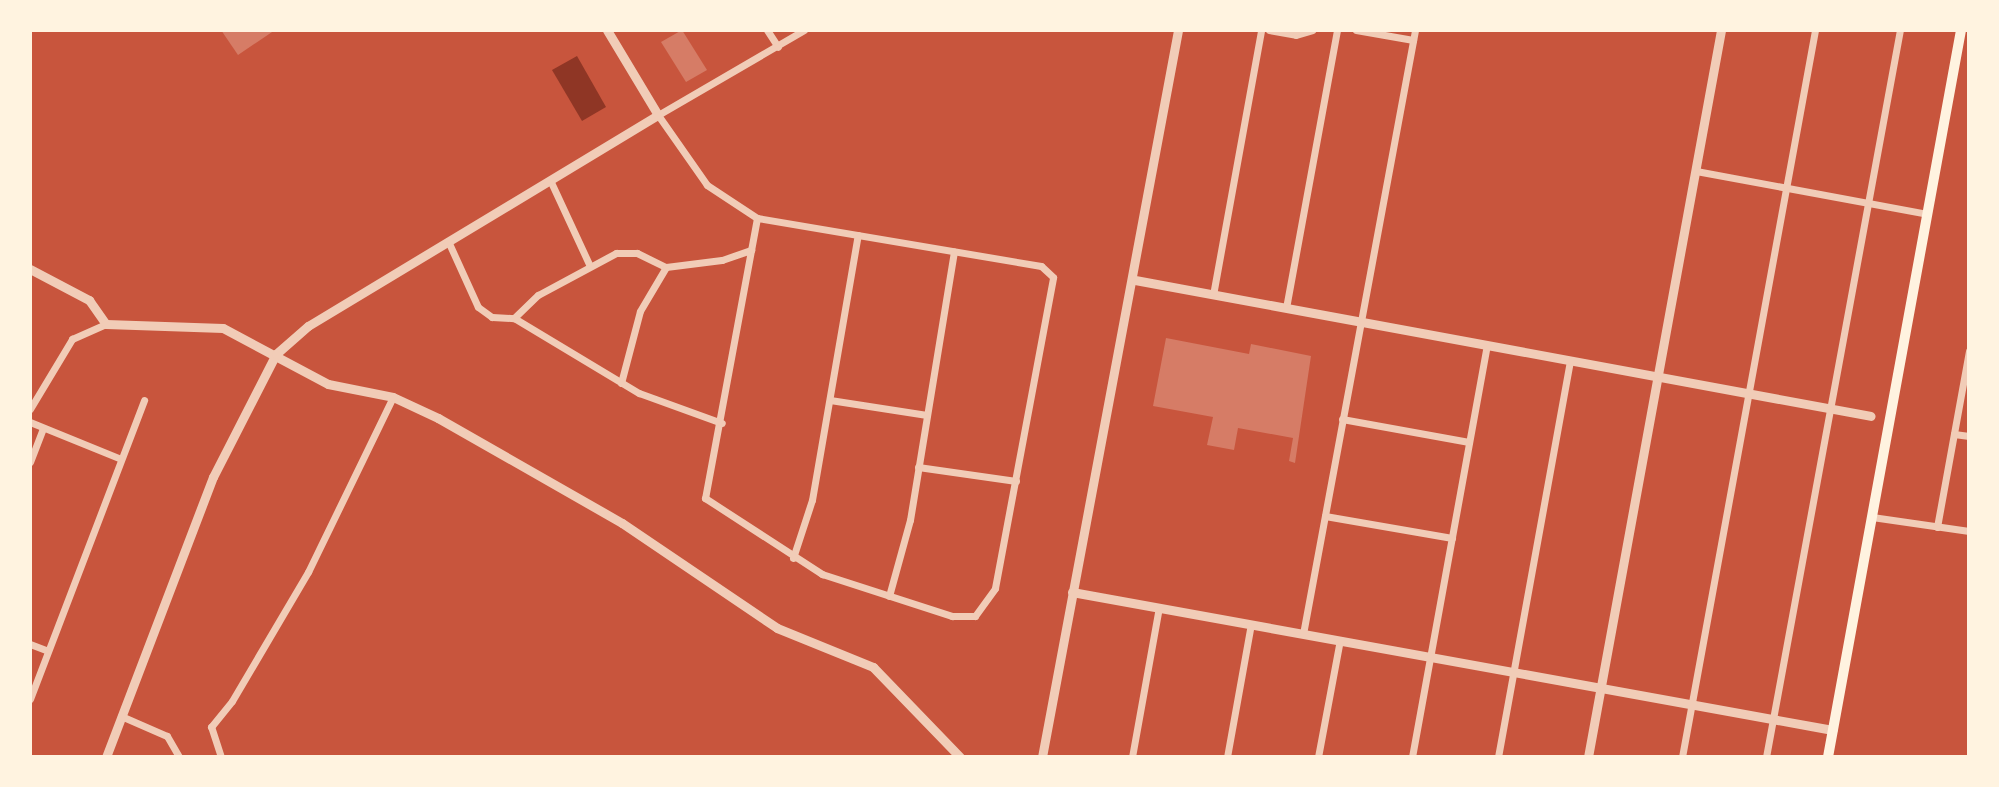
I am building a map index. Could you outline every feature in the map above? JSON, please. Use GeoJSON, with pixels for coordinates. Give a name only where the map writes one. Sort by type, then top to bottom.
{"type":"FeatureCollection","features":[{"type":"Feature","properties":{"kind":"main road"},"geometry":{"type":"LineString","coordinates":[[1828,757],[1961,30]]}},
{"type":"Feature","properties":{"kind":"street"},"geometry":{"type":"LineString","coordinates":[[607,30],[698,177],[757,218],[1041,266],[1053,277],[995,588],[982,611],[968,618],[952,616],[822,574],[705,498],[722,423],[757,218]]}},
{"type":"Feature","properties":{"kind":"street"},"geometry":{"type":"LineString","coordinates":[[767,30],[778,47]]}},
{"type":"Feature","properties":{"kind":"street"},"geometry":{"type":"LineString","coordinates":[[106,757],[213,477],[276,354],[308,326],[804,30]]}},
{"type":"Feature","properties":{"kind":"street"},"geometry":{"type":"LineString","coordinates":[[1042,757],[1135,280],[1178,30]]}},
{"type":"Feature","properties":{"kind":"street"},"geometry":{"type":"LineString","coordinates":[[1213,295],[1261,30]]}},
{"type":"Feature","properties":{"kind":"street"},"geometry":{"type":"LineString","coordinates":[[1269,30],[1296,35],[1312,30]]}},
{"type":"Feature","properties":{"kind":"street"},"geometry":{"type":"LineString","coordinates":[[1286,308],[1337,30]]}},
{"type":"Feature","properties":{"kind":"street"},"geometry":{"type":"LineString","coordinates":[[1356,30],[1413,40]]}},
{"type":"Feature","properties":{"kind":"street"},"geometry":{"type":"LineString","coordinates":[[1303,634],[1415,30]]}},
{"type":"Feature","properties":{"kind":"street"},"geometry":{"type":"LineString","coordinates":[[1588,757],[1721,30]]}},
{"type":"Feature","properties":{"kind":"street"},"geometry":{"type":"LineString","coordinates":[[1682,757],[1815,30]]}},
{"type":"Feature","properties":{"kind":"street"},"geometry":{"type":"LineString","coordinates":[[1766,757],[1900,30]]}},
{"type":"Feature","properties":{"kind":"street"},"geometry":{"type":"LineString","coordinates":[[1696,171],[1927,214]]}},
{"type":"Feature","properties":{"kind":"street"},"geometry":{"type":"LineString","coordinates":[[550,180],[590,266]]}},
{"type":"Feature","properties":{"kind":"street"},"geometry":{"type":"LineString","coordinates":[[793,558],[812,500],[858,235]]}},
{"type":"Feature","properties":{"kind":"street"},"geometry":{"type":"LineString","coordinates":[[448,241],[482,312],[514,318],[621,383],[674,409],[722,423]]}},
{"type":"Feature","properties":{"kind":"street"},"geometry":{"type":"LineString","coordinates":[[514,318],[538,295],[624,251],[666,267],[722,260],[751,250]]}},
{"type":"Feature","properties":{"kind":"street"},"geometry":{"type":"LineString","coordinates":[[889,596],[918,467],[954,252]]}},
{"type":"Feature","properties":{"kind":"street"},"geometry":{"type":"LineString","coordinates":[[621,383],[640,311],[666,267]]}},
{"type":"Feature","properties":{"kind":"street"},"geometry":{"type":"LineString","coordinates":[[30,269],[89,300],[106,324]]}},
{"type":"Feature","properties":{"kind":"street"},"geometry":{"type":"LineString","coordinates":[[1135,280],[1871,416]]}},
{"type":"Feature","properties":{"kind":"street"},"geometry":{"type":"LineString","coordinates":[[30,409],[72,339],[106,324],[223,328],[328,384],[393,397],[622,523],[777,628],[873,667],[960,757]]}},
{"type":"Feature","properties":{"kind":"street"},"geometry":{"type":"LineString","coordinates":[[1412,757],[1487,345]]}},
{"type":"Feature","properties":{"kind":"street"},"geometry":{"type":"LineString","coordinates":[[1937,527],[1969,351]]}},
{"type":"Feature","properties":{"kind":"street"},"geometry":{"type":"LineString","coordinates":[[1498,757],[1570,360]]}},
{"type":"Feature","properties":{"kind":"street"},"geometry":{"type":"LineString","coordinates":[[221,757],[211,727],[308,572],[393,397]]}},
{"type":"Feature","properties":{"kind":"street"},"geometry":{"type":"LineString","coordinates":[[30,699],[144,400]]}},
{"type":"Feature","properties":{"kind":"street"},"geometry":{"type":"LineString","coordinates":[[830,400],[927,415]]}},
{"type":"Feature","properties":{"kind":"street"},"geometry":{"type":"LineString","coordinates":[[1342,419],[1469,442]]}},
{"type":"Feature","properties":{"kind":"street"},"geometry":{"type":"LineString","coordinates":[[30,422],[121,459]]}},
{"type":"Feature","properties":{"kind":"street"},"geometry":{"type":"LineString","coordinates":[[30,462],[43,428]]}},
{"type":"Feature","properties":{"kind":"street"},"geometry":{"type":"LineString","coordinates":[[1954,434],[1969,436]]}},
{"type":"Feature","properties":{"kind":"street"},"geometry":{"type":"LineString","coordinates":[[918,467],[1016,481]]}},
{"type":"Feature","properties":{"kind":"street"},"geometry":{"type":"LineString","coordinates":[[1325,516],[1452,538]]}},
{"type":"Feature","properties":{"kind":"street"},"geometry":{"type":"LineString","coordinates":[[1872,517],[1969,531]]}},
{"type":"Feature","properties":{"kind":"street"},"geometry":{"type":"LineString","coordinates":[[1072,592],[1833,730]]}},
{"type":"Feature","properties":{"kind":"street"},"geometry":{"type":"LineString","coordinates":[[1132,757],[1159,607]]}},
{"type":"Feature","properties":{"kind":"street"},"geometry":{"type":"LineString","coordinates":[[1227,757],[1251,624]]}},
{"type":"Feature","properties":{"kind":"street"},"geometry":{"type":"LineString","coordinates":[[1318,757],[1340,640]]}},
{"type":"Feature","properties":{"kind":"street"},"geometry":{"type":"LineString","coordinates":[[30,644],[48,651]]}},
{"type":"Feature","properties":{"kind":"street"},"geometry":{"type":"LineString","coordinates":[[121,716],[167,736],[179,757]]}},
{"type":"Feature","properties":{"kind":"shaded area"},"geometry":{"type":"Polygon","coordinates":[[[577,56],[606,107],[582,121],[552,70],[577,56]]]}},
{"type":"Feature","properties":{"kind":"building"},"geometry":{"type":"Polygon","coordinates":[[[221,30],[275,30],[238,55],[221,30]]]}},
{"type":"Feature","properties":{"kind":"building"},"geometry":{"type":"Polygon","coordinates":[[[682,30],[707,70],[686,82],[661,42],[682,30]]]}},
{"type":"Feature","properties":{"kind":"building"},"geometry":{"type":"Polygon","coordinates":[[[1166,338],[1249,354],[1251,344],[1311,356],[1295,463],[1289,461],[1293,438],[1238,428],[1234,450],[1207,445],[1213,417],[1153,406],[1166,338]]]}}]}
